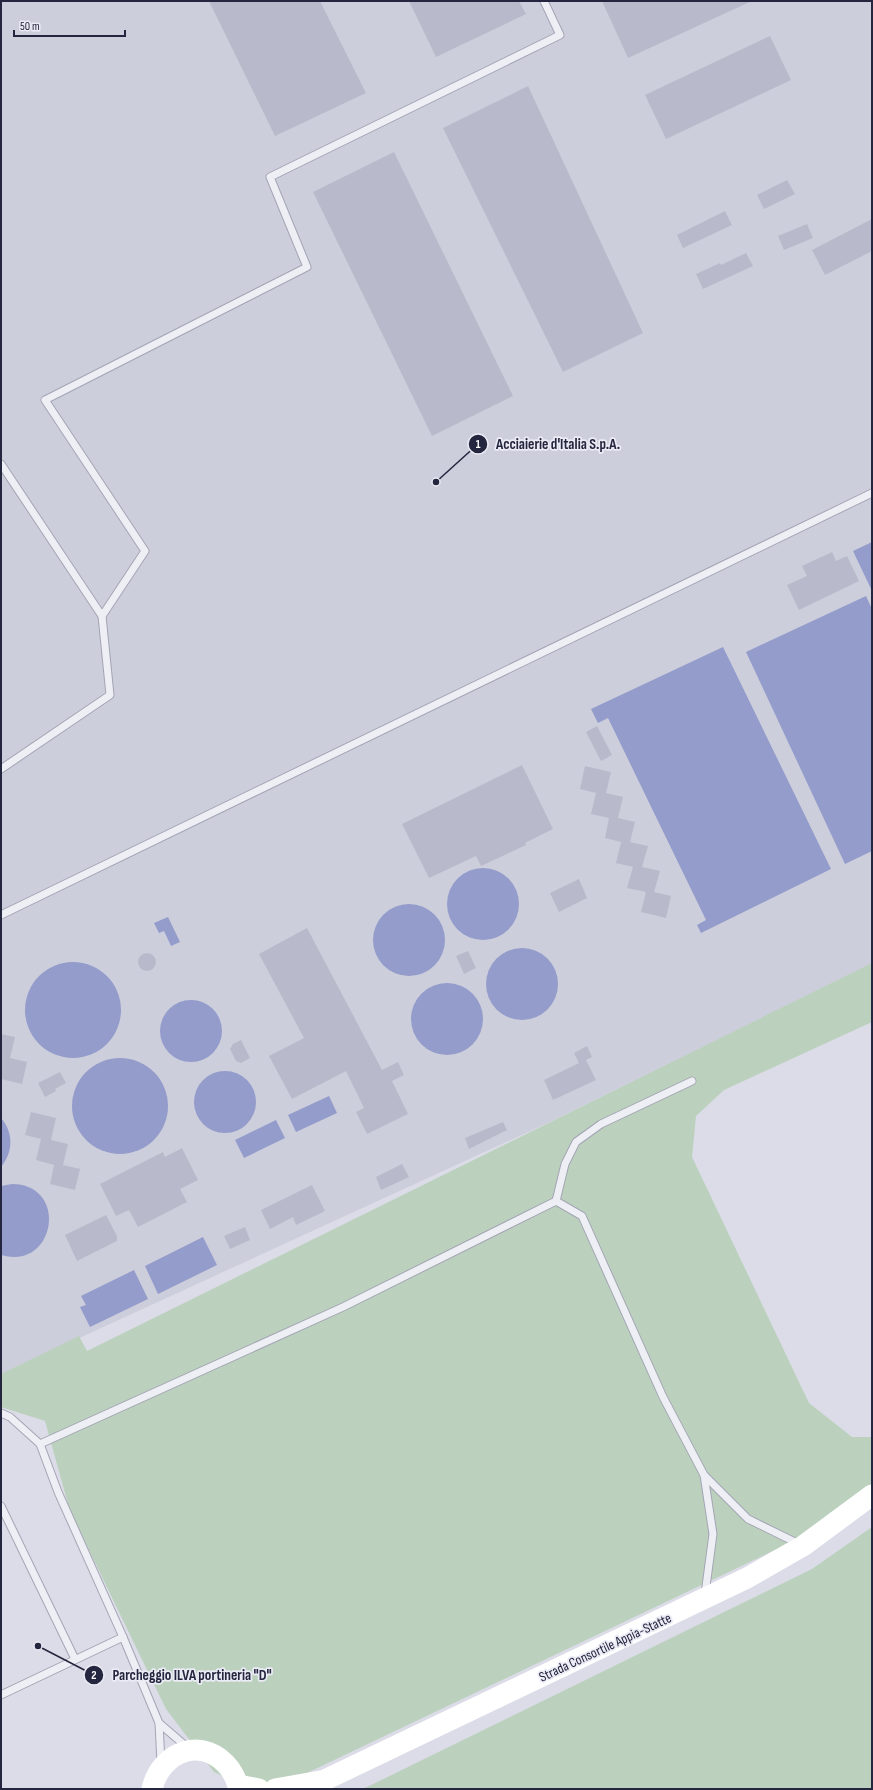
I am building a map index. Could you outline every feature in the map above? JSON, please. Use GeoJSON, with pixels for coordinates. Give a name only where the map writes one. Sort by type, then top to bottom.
{"type":"FeatureCollection","features":[{"type":"Feature","properties":{"kind":"street","name":"Strada Consortile Appia-Statte"},"geometry":{"type":"LineString","coordinates":[[306,1789],[748,1578],[803,1546],[872,1495]]}},
{"type":"Feature","properties":{"kind":"street"},"geometry":{"type":"LineString","coordinates":[[152,1789],[154,1778],[161,1767],[180,1753],[191,1751],[204,1751],[216,1756],[226,1763],[234,1774],[238,1787],[259,1789]]}},
{"type":"Feature","properties":{"kind":"street","name":"Strada Consortile Appia-Statte"},"geometry":{"type":"LineString","coordinates":[[274,1789],[326,1780]]}},
{"type":"Feature","properties":{"kind":"lane"},"geometry":{"type":"LineString","coordinates":[[102,616],[145,551],[45,400],[307,266],[270,177],[560,35],[544,1]]}},
{"type":"Feature","properties":{"kind":"lane"},"geometry":{"type":"LineString","coordinates":[[1,464],[102,616],[110,695],[1,770]]}},
{"type":"Feature","properties":{"kind":"lane"},"geometry":{"type":"LineString","coordinates":[[1,915],[872,493]]}},
{"type":"Feature","properties":{"kind":"lane"},"geometry":{"type":"LineString","coordinates":[[40,1444],[343,1307],[556,1201],[565,1164],[576,1142],[601,1124],[692,1081]]}},
{"type":"Feature","properties":{"kind":"lane"},"geometry":{"type":"LineString","coordinates":[[556,1201],[582,1216],[663,1397],[704,1475],[748,1519],[803,1546]]}},
{"type":"Feature","properties":{"kind":"lane"},"geometry":{"type":"LineString","coordinates":[[1,1413],[10,1417],[40,1444],[58,1492],[160,1723],[161,1767]]}},
{"type":"Feature","properties":{"kind":"lane"},"geometry":{"type":"LineString","coordinates":[[704,1475],[713,1534],[704,1600]]}},
{"type":"Feature","properties":{"kind":"lane"},"geometry":{"type":"LineString","coordinates":[[1,1506],[76,1659]]}},
{"type":"Feature","properties":{"kind":"lane"},"geometry":{"type":"LineString","coordinates":[[1,1695],[123,1637]]}},
{"type":"Feature","properties":{"kind":"lane"},"geometry":{"type":"LineString","coordinates":[[160,1723],[191,1751]]}},
{"type":"Feature","properties":{"kind":"shaded area"},"geometry":{"type":"Polygon","coordinates":[[[1,1],[872,1],[872,964],[550,1122],[1,1374],[1,1]]]}},
{"type":"Feature","properties":{"kind":"green space"},"geometry":{"type":"Polygon","coordinates":[[[872,963],[872,1022],[724,1090],[696,1116],[692,1157],[809,1403],[852,1437],[872,1437],[872,1493],[834,1522],[286,1783],[245,1786],[214,1772],[166,1709],[70,1511],[45,1421],[1,1407],[1,1374],[79,1336],[87,1351],[872,963]]]}},
{"type":"Feature","properties":{"kind":"green space"},"geometry":{"type":"Polygon","coordinates":[[[872,1527],[872,1789],[363,1789],[812,1569],[872,1527]]]}},
{"type":"Feature","properties":{"kind":"water"},"geometry":{"type":"Polygon","coordinates":[[[872,542],[872,591],[853,551],[872,542]]]}},
{"type":"Feature","properties":{"kind":"water"},"geometry":{"type":"Polygon","coordinates":[[[866,596],[872,609],[872,851],[845,864],[746,652],[866,596]]]}},
{"type":"Feature","properties":{"kind":"water"},"geometry":{"type":"Polygon","coordinates":[[[723,647],[831,869],[701,933],[697,925],[706,920],[608,718],[598,723],[591,709],[723,647]]]}},
{"type":"Feature","properties":{"kind":"water"},"geometry":{"type":"Polygon","coordinates":[[[476,868],[490,868],[497,870],[509,878],[517,890],[519,904],[517,918],[509,930],[497,938],[490,940],[476,940],[469,938],[457,930],[449,918],[447,911],[447,897],[449,890],[457,878],[469,870],[476,868]]]}},
{"type":"Feature","properties":{"kind":"water"},"geometry":{"type":"Polygon","coordinates":[[[402,904],[416,904],[423,906],[435,914],[443,926],[445,940],[443,954],[435,966],[423,974],[416,976],[402,976],[395,974],[383,966],[375,954],[373,947],[373,933],[375,926],[383,914],[395,906],[402,904]]]}},
{"type":"Feature","properties":{"kind":"water"},"geometry":{"type":"Polygon","coordinates":[[[168,917],[180,942],[171,946],[164,931],[159,933],[154,923],[168,917]]]}},
{"type":"Feature","properties":{"kind":"water"},"geometry":{"type":"Polygon","coordinates":[[[522,948],[536,951],[548,958],[555,970],[558,984],[555,998],[548,1010],[536,1017],[522,1020],[508,1017],[496,1010],[489,998],[486,984],[489,970],[496,958],[508,951],[522,948]]]}},
{"type":"Feature","properties":{"kind":"water"},"geometry":{"type":"Polygon","coordinates":[[[73,962],[91,966],[107,976],[117,992],[121,1010],[117,1028],[107,1044],[91,1054],[73,1058],[55,1054],[39,1044],[29,1028],[25,1010],[29,992],[39,976],[55,966],[73,962]]]}},
{"type":"Feature","properties":{"kind":"water"},"geometry":{"type":"Polygon","coordinates":[[[440,983],[454,983],[461,985],[473,993],[481,1005],[483,1019],[481,1033],[473,1045],[461,1053],[454,1055],[440,1055],[433,1053],[421,1045],[413,1033],[411,1026],[411,1012],[413,1005],[421,993],[433,985],[440,983]]]}},
{"type":"Feature","properties":{"kind":"water"},"geometry":{"type":"Polygon","coordinates":[[[185,1000],[197,1000],[213,1009],[220,1019],[222,1031],[220,1043],[213,1053],[197,1062],[185,1062],[174,1057],[165,1048],[160,1037],[160,1025],[165,1014],[174,1005],[185,1000]]]}},
{"type":"Feature","properties":{"kind":"water"},"geometry":{"type":"Polygon","coordinates":[[[120,1058],[138,1062],[154,1072],[164,1088],[168,1106],[164,1124],[154,1140],[138,1150],[120,1154],[102,1150],[86,1140],[76,1124],[72,1106],[76,1088],[86,1072],[102,1062],[120,1058]]]}},
{"type":"Feature","properties":{"kind":"water"},"geometry":{"type":"Polygon","coordinates":[[[225,1071],[242,1076],[247,1080],[251,1085],[256,1102],[251,1119],[247,1124],[242,1128],[225,1133],[208,1128],[203,1124],[199,1119],[194,1102],[199,1085],[203,1080],[208,1076],[225,1071]]]}},
{"type":"Feature","properties":{"kind":"water"},"geometry":{"type":"Polygon","coordinates":[[[329,1096],[337,1113],[296,1132],[288,1115],[329,1096]]]}},
{"type":"Feature","properties":{"kind":"water"},"geometry":{"type":"Polygon","coordinates":[[[1,1118],[10,1136],[10,1149],[1,1167],[1,1118]]]}},
{"type":"Feature","properties":{"kind":"water"},"geometry":{"type":"Polygon","coordinates":[[[276,1120],[285,1138],[244,1158],[235,1140],[276,1120]]]}},
{"type":"Feature","properties":{"kind":"water"},"geometry":{"type":"Polygon","coordinates":[[[12,1184],[30,1188],[42,1197],[48,1211],[48,1226],[44,1240],[34,1251],[20,1257],[1,1255],[1,1186],[12,1184]]]}},
{"type":"Feature","properties":{"kind":"water"},"geometry":{"type":"Polygon","coordinates":[[[203,1237],[217,1265],[158,1294],[145,1266],[203,1237]]]}},
{"type":"Feature","properties":{"kind":"water"},"geometry":{"type":"Polygon","coordinates":[[[134,1270],[148,1299],[90,1327],[80,1307],[86,1305],[81,1296],[134,1270]]]}},
{"type":"Feature","properties":{"kind":"building"},"geometry":{"type":"Polygon","coordinates":[[[209,1],[320,1],[366,93],[275,136],[209,1]]]}},
{"type":"Feature","properties":{"kind":"building"},"geometry":{"type":"Polygon","coordinates":[[[409,1],[519,1],[526,14],[436,57],[409,1]]]}},
{"type":"Feature","properties":{"kind":"building"},"geometry":{"type":"Polygon","coordinates":[[[602,1],[752,1],[628,58],[602,1]]]}},
{"type":"Feature","properties":{"kind":"building"},"geometry":{"type":"Polygon","coordinates":[[[770,36],[791,80],[666,139],[645,95],[770,36]]]}},
{"type":"Feature","properties":{"kind":"building"},"geometry":{"type":"Polygon","coordinates":[[[528,86],[643,333],[563,372],[443,128],[528,86]]]}},
{"type":"Feature","properties":{"kind":"building"},"geometry":{"type":"Polygon","coordinates":[[[394,152],[513,396],[432,436],[313,192],[394,152]]]}},
{"type":"Feature","properties":{"kind":"building"},"geometry":{"type":"Polygon","coordinates":[[[787,180],[795,194],[764,209],[757,195],[787,180]]]}},
{"type":"Feature","properties":{"kind":"building"},"geometry":{"type":"Polygon","coordinates":[[[725,211],[732,225],[683,248],[677,235],[725,211]]]}},
{"type":"Feature","properties":{"kind":"building"},"geometry":{"type":"Polygon","coordinates":[[[872,219],[872,251],[825,275],[812,250],[872,219]]]}},
{"type":"Feature","properties":{"kind":"building"},"geometry":{"type":"Polygon","coordinates":[[[807,224],[813,238],[784,250],[778,236],[807,224]]]}},
{"type":"Feature","properties":{"kind":"building"},"geometry":{"type":"Polygon","coordinates":[[[746,253],[753,266],[703,289],[696,274],[720,263],[721,265],[746,253]]]}},
{"type":"Feature","properties":{"kind":"building"},"geometry":{"type":"Polygon","coordinates":[[[832,552],[836,561],[847,556],[859,581],[799,610],[787,585],[807,576],[802,566],[832,552]]]}},
{"type":"Feature","properties":{"kind":"building"},"geometry":{"type":"Polygon","coordinates":[[[597,726],[612,755],[601,761],[586,732],[597,726]]]}},
{"type":"Feature","properties":{"kind":"building"},"geometry":{"type":"Polygon","coordinates":[[[522,765],[553,829],[525,843],[526,845],[481,866],[476,856],[429,878],[402,824],[522,765]]]}},
{"type":"Feature","properties":{"kind":"building"},"geometry":{"type":"Polygon","coordinates":[[[585,766],[611,772],[606,793],[623,797],[618,818],[635,822],[630,842],[648,846],[642,867],[660,871],[654,892],[671,896],[666,918],[641,912],[646,892],[627,888],[633,867],[616,863],[621,842],[605,838],[609,818],[591,814],[596,793],[580,789],[585,766]]]}},
{"type":"Feature","properties":{"kind":"building"},"geometry":{"type":"Polygon","coordinates":[[[579,879],[587,898],[559,912],[550,893],[579,879]]]}},
{"type":"Feature","properties":{"kind":"building"},"geometry":{"type":"Polygon","coordinates":[[[307,928],[382,1070],[398,1062],[404,1075],[392,1081],[408,1114],[367,1134],[356,1112],[364,1108],[346,1071],[292,1099],[269,1056],[304,1038],[259,954],[307,928]]]}},
{"type":"Feature","properties":{"kind":"building"},"geometry":{"type":"Polygon","coordinates":[[[468,951],[476,968],[464,974],[456,956],[468,951]]]}},
{"type":"Feature","properties":{"kind":"building"},"geometry":{"type":"Polygon","coordinates":[[[143,953],[151,953],[156,958],[154,969],[151,971],[143,971],[138,966],[138,958],[143,953]]]}},
{"type":"Feature","properties":{"kind":"building"},"geometry":{"type":"Polygon","coordinates":[[[1,1034],[15,1037],[10,1058],[27,1062],[22,1084],[1,1079],[1,1034]]]}},
{"type":"Feature","properties":{"kind":"building"},"geometry":{"type":"Polygon","coordinates":[[[241,1040],[250,1058],[241,1063],[236,1061],[230,1049],[233,1044],[241,1040]]]}},
{"type":"Feature","properties":{"kind":"building"},"geometry":{"type":"Polygon","coordinates":[[[587,1046],[592,1057],[586,1060],[596,1080],[553,1100],[544,1080],[579,1063],[574,1053],[587,1046]]]}},
{"type":"Feature","properties":{"kind":"building"},"geometry":{"type":"Polygon","coordinates":[[[60,1072],[66,1083],[45,1097],[38,1083],[60,1072]]]}},
{"type":"Feature","properties":{"kind":"building"},"geometry":{"type":"Polygon","coordinates":[[[31,1112],[56,1118],[51,1140],[68,1144],[63,1165],[80,1169],[75,1190],[50,1184],[54,1165],[36,1160],[41,1139],[25,1135],[31,1112]]]}},
{"type":"Feature","properties":{"kind":"building"},"geometry":{"type":"Polygon","coordinates":[[[503,1122],[507,1130],[469,1149],[465,1138],[503,1122]]]}},
{"type":"Feature","properties":{"kind":"building"},"geometry":{"type":"Polygon","coordinates":[[[182,1148],[198,1180],[180,1189],[187,1202],[138,1227],[129,1210],[116,1216],[100,1184],[163,1152],[165,1157],[182,1148]]]}},
{"type":"Feature","properties":{"kind":"building"},"geometry":{"type":"Polygon","coordinates":[[[402,1164],[409,1177],[381,1190],[376,1177],[402,1164]]]}},
{"type":"Feature","properties":{"kind":"building"},"geometry":{"type":"Polygon","coordinates":[[[312,1185],[325,1211],[296,1225],[293,1217],[270,1229],[261,1210],[312,1185]]]}},
{"type":"Feature","properties":{"kind":"building"},"geometry":{"type":"Polygon","coordinates":[[[106,1215],[117,1236],[117,1241],[77,1261],[65,1235],[106,1215]]]}},
{"type":"Feature","properties":{"kind":"building"},"geometry":{"type":"Polygon","coordinates":[[[245,1227],[250,1240],[230,1249],[224,1236],[245,1227]]]}},
{"type":"Feature","properties":{"kind":"place","name":"Acciaierie d'Italia S.p.A."},"geometry":{"type":"Point","coordinates":[436,482]}},
{"type":"Feature","properties":{"kind":"place","name":"Parcheggio ILVA portineria \"D\""},"geometry":{"type":"Point","coordinates":[38,1646]}}]}
